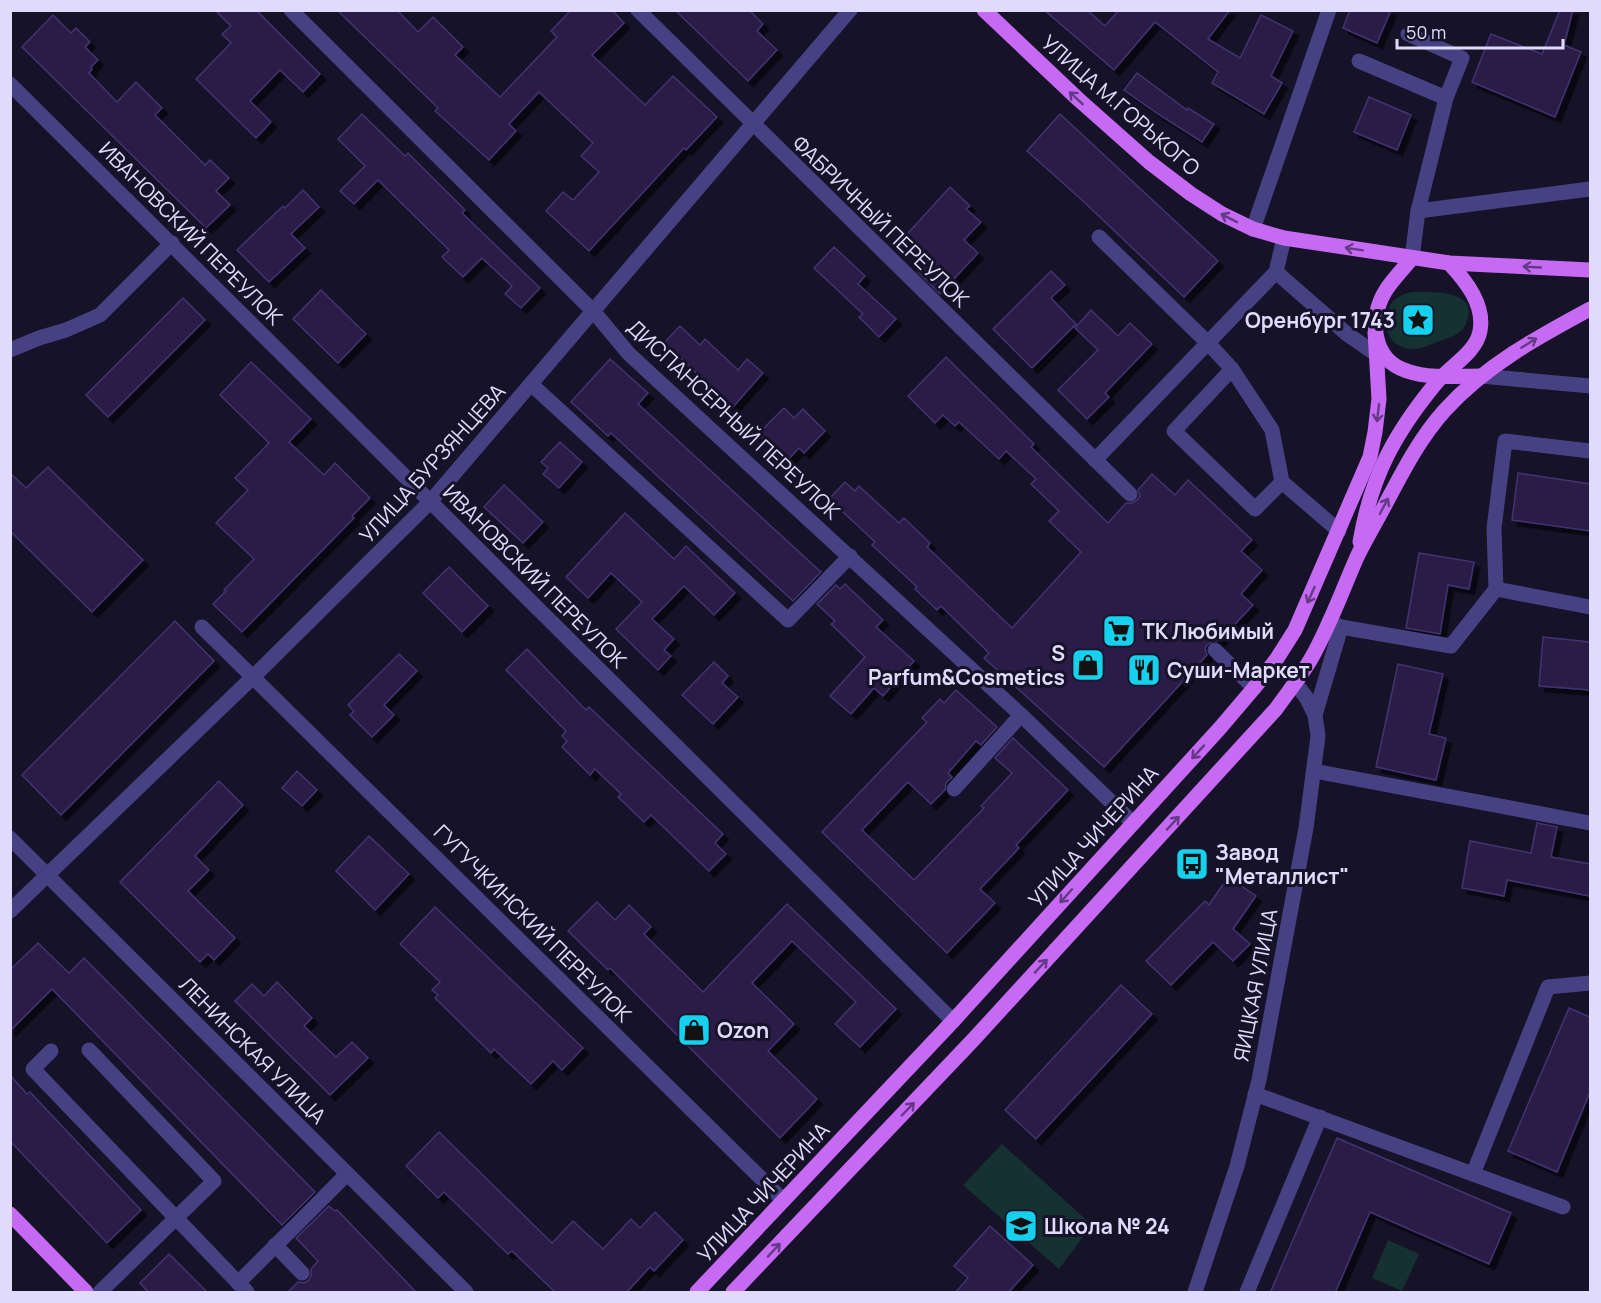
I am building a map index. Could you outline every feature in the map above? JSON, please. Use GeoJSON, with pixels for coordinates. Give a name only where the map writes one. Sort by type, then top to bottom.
{"type":"FeatureCollection","features":[{"type":"Feature","properties":{"kind":"main road","name":"УЛИЦА М.ГОРЬКОГО"},"geometry":{"type":"LineString","coordinates":[[984,10],[1149,162],[1222,214],[1253,229],[1284,238],[1412,258]]}},
{"type":"Feature","properties":{"kind":"main road"},"geometry":{"type":"LineString","coordinates":[[1481,376],[1447,371],[1420,374],[1407,371],[1392,364],[1378,346],[1375,319],[1386,290],[1412,258],[1449,263],[1590,270]]}},
{"type":"Feature","properties":{"kind":"main road"},"geometry":{"type":"LineString","coordinates":[[733,1293],[973,1040],[1228,764],[1276,709],[1295,683],[1335,624],[1357,557],[1364,516],[1375,481],[1387,455],[1408,421],[1447,371],[1466,356],[1477,342],[1481,329],[1480,313],[1472,292],[1449,263]]}},
{"type":"Feature","properties":{"kind":"main road"},"geometry":{"type":"LineString","coordinates":[[1357,557],[1404,466],[1420,440],[1446,409],[1481,376],[1541,336],[1590,309]]}},
{"type":"Feature","properties":{"kind":"main road","name":"УЛИЦА ЧИЧЕРИНА"},"geometry":{"type":"LineString","coordinates":[[697,1293],[953,1021],[1220,728],[1276,660],[1295,630],[1363,476],[1376,432],[1379,399],[1375,332]]}},
{"type":"Feature","properties":{"kind":"main road"},"geometry":{"type":"LineString","coordinates":[[10,1214],[86,1293]]}},
{"type":"Feature","properties":{"kind":"street","name":"ДИСПАНСЕРНЫЙ ПЕРЕУЛОК"},"geometry":{"type":"LineString","coordinates":[[291,10],[594,312],[629,354],[1021,715],[1132,823]]}},
{"type":"Feature","properties":{"kind":"street","name":"ФАБРИЧНЫЙ ПЕРЕУЛОК"},"geometry":{"type":"LineString","coordinates":[[638,10],[1130,494]]}},
{"type":"Feature","properties":{"kind":"street"},"geometry":{"type":"LineString","coordinates":[[1253,229],[1329,10]]}},
{"type":"Feature","properties":{"kind":"street","name":"УЛИЦА БУРЗЯНЦЕВА"},"geometry":{"type":"LineString","coordinates":[[10,911],[254,676],[430,501],[754,126],[842,14]]}},
{"type":"Feature","properties":{"kind":"street"},"geometry":{"type":"LineString","coordinates":[[1408,34],[1462,58],[1446,98],[1418,211],[1412,258]]}},
{"type":"Feature","properties":{"kind":"street"},"geometry":{"type":"LineString","coordinates":[[1359,61],[1446,98]]}},
{"type":"Feature","properties":{"kind":"street","name":"ИВАНОВСКИЙ ПЕРЕУЛОК"},"geometry":{"type":"LineString","coordinates":[[10,84],[953,1021]]}},
{"type":"Feature","properties":{"kind":"street"},"geometry":{"type":"LineString","coordinates":[[1418,211],[1590,189]]}},
{"type":"Feature","properties":{"kind":"street"},"geometry":{"type":"LineString","coordinates":[[1099,237],[1232,369],[1272,430],[1282,482],[1339,531]]}},
{"type":"Feature","properties":{"kind":"street"},"geometry":{"type":"LineString","coordinates":[[1095,460],[1276,272],[1284,238]]}},
{"type":"Feature","properties":{"kind":"street"},"geometry":{"type":"LineString","coordinates":[[10,350],[100,315],[172,243]]}},
{"type":"Feature","properties":{"kind":"street"},"geometry":{"type":"LineString","coordinates":[[1276,272],[1347,334],[1392,364]]}},
{"type":"Feature","properties":{"kind":"street"},"geometry":{"type":"LineString","coordinates":[[1232,369],[1174,431],[1255,509],[1282,482]]}},
{"type":"Feature","properties":{"kind":"street"},"geometry":{"type":"LineString","coordinates":[[1481,376],[1590,386]]}},
{"type":"Feature","properties":{"kind":"street"},"geometry":{"type":"LineString","coordinates":[[531,384],[788,620],[850,556]]}},
{"type":"Feature","properties":{"kind":"street"},"geometry":{"type":"LineString","coordinates":[[1315,715],[1335,624],[1451,646],[1496,588],[1494,528],[1505,441],[1590,451]]}},
{"type":"Feature","properties":{"kind":"street"},"geometry":{"type":"LineString","coordinates":[[1496,588],[1590,607]]}},
{"type":"Feature","properties":{"kind":"street","name":"ГУГУЧКИНСКИЙ ПЕРЕУЛОК"},"geometry":{"type":"LineString","coordinates":[[202,627],[783,1200]]}},
{"type":"Feature","properties":{"kind":"street"},"geometry":{"type":"LineString","coordinates":[[1215,650],[1254,688]]}},
{"type":"Feature","properties":{"kind":"street","name":"ЯИЦКАЯ УЛИЦА"},"geometry":{"type":"LineString","coordinates":[[1195,1293],[1237,1166],[1255,1094],[1306,828],[1318,736],[1315,715],[1306,697],[1295,683]]}},
{"type":"Feature","properties":{"kind":"street"},"geometry":{"type":"LineString","coordinates":[[954,789],[1021,715]]}},
{"type":"Feature","properties":{"kind":"street"},"geometry":{"type":"LineString","coordinates":[[1314,771],[1590,823]]}},
{"type":"Feature","properties":{"kind":"street","name":"ЛЕНИНСКАЯ УЛИЦА"},"geometry":{"type":"LineString","coordinates":[[10,838],[466,1293]]}},
{"type":"Feature","properties":{"kind":"street"},"geometry":{"type":"LineString","coordinates":[[1473,1174],[1548,987],[1590,983]]}},
{"type":"Feature","properties":{"kind":"street"},"geometry":{"type":"LineString","coordinates":[[88,1050],[214,1181],[100,1293]]}},
{"type":"Feature","properties":{"kind":"street"},"geometry":{"type":"LineString","coordinates":[[51,1051],[33,1068],[242,1288],[275,1245],[347,1174]]}},
{"type":"Feature","properties":{"kind":"street"},"geometry":{"type":"LineString","coordinates":[[1255,1094],[1563,1208]]}},
{"type":"Feature","properties":{"kind":"street"},"geometry":{"type":"LineString","coordinates":[[1247,1293],[1320,1117]]}},
{"type":"Feature","properties":{"kind":"street"},"geometry":{"type":"LineString","coordinates":[[275,1245],[302,1273]]}},
{"type":"Feature","properties":{"kind":"green space"},"geometry":{"type":"Polygon","coordinates":[[[1412,292],[1442,293],[1461,298],[1467,304],[1469,313],[1464,328],[1455,335],[1420,348],[1402,347],[1388,333],[1387,313],[1391,304],[1400,296],[1412,292]]]}},
{"type":"Feature","properties":{"kind":"green space"},"geometry":{"type":"Polygon","coordinates":[[[1002,1144],[1092,1225],[1059,1269],[963,1185],[1002,1144]]]}},
{"type":"Feature","properties":{"kind":"green space"},"geometry":{"type":"Polygon","coordinates":[[[1388,1240],[1419,1254],[1402,1291],[1372,1278],[1388,1240]]]}},
{"type":"Feature","properties":{"kind":"building"},"geometry":{"type":"Polygon","coordinates":[[[215,10],[256,10],[320,74],[303,92],[280,70],[250,101],[271,122],[256,138],[196,79],[231,43],[222,34],[231,26],[215,10]]]}},
{"type":"Feature","properties":{"kind":"building"},"geometry":{"type":"Polygon","coordinates":[[[337,10],[397,10],[418,32],[433,17],[463,47],[455,55],[500,97],[557,37],[551,31],[571,10],[612,10],[624,23],[592,55],[645,105],[673,76],[717,117],[686,150],[684,148],[589,251],[546,211],[563,192],[573,200],[599,172],[581,156],[593,143],[539,92],[509,124],[516,131],[489,160],[435,111],[438,108],[337,10]]]}},
{"type":"Feature","properties":{"kind":"building"},"geometry":{"type":"Polygon","coordinates":[[[675,10],[749,10],[763,24],[757,31],[777,50],[748,81],[675,10]]]}},
{"type":"Feature","properties":{"kind":"building"},"geometry":{"type":"Polygon","coordinates":[[[1044,10],[1087,10],[1105,26],[1119,10],[1230,10],[1208,39],[1240,58],[1261,15],[1293,31],[1271,76],[1282,83],[1264,114],[1212,83],[1218,72],[1155,22],[1114,70],[1044,10]]]}},
{"type":"Feature","properties":{"kind":"building"},"geometry":{"type":"Polygon","coordinates":[[[1350,10],[1391,10],[1377,43],[1343,28],[1350,10]]]}},
{"type":"Feature","properties":{"kind":"building"},"geometry":{"type":"Polygon","coordinates":[[[1560,10],[1573,10],[1564,45],[1581,52],[1555,117],[1472,82],[1491,34],[1542,54],[1560,10]]]}},
{"type":"Feature","properties":{"kind":"building"},"geometry":{"type":"Polygon","coordinates":[[[53,15],[71,33],[76,28],[90,42],[85,47],[98,60],[89,73],[117,102],[136,82],[162,108],[155,115],[205,165],[210,160],[229,178],[216,191],[230,205],[206,228],[22,47],[53,15]]]}},
{"type":"Feature","properties":{"kind":"building"},"geometry":{"type":"Polygon","coordinates":[[[1137,73],[1187,110],[1188,108],[1214,124],[1202,142],[1124,90],[1137,73]]]}},
{"type":"Feature","properties":{"kind":"building"},"geometry":{"type":"Polygon","coordinates":[[[1369,97],[1411,115],[1397,150],[1354,132],[1369,97]]]}},
{"type":"Feature","properties":{"kind":"building"},"geometry":{"type":"Polygon","coordinates":[[[362,114],[405,156],[408,153],[465,210],[462,213],[540,288],[521,308],[505,294],[512,286],[482,258],[463,277],[442,257],[449,250],[378,180],[354,204],[340,191],[365,166],[338,139],[362,114]]]}},
{"type":"Feature","properties":{"kind":"building"},"geometry":{"type":"Polygon","coordinates":[[[1060,114],[1218,261],[1184,297],[1027,151],[1060,114]]]}},
{"type":"Feature","properties":{"kind":"building"},"geometry":{"type":"Polygon","coordinates":[[[950,187],[970,206],[966,209],[981,222],[964,240],[978,253],[940,294],[918,272],[924,266],[899,243],[950,187]]]}},
{"type":"Feature","properties":{"kind":"building"},"geometry":{"type":"Polygon","coordinates":[[[303,190],[319,207],[291,234],[305,248],[269,282],[237,250],[303,190]]]}},
{"type":"Feature","properties":{"kind":"building"},"geometry":{"type":"Polygon","coordinates":[[[834,247],[865,276],[858,284],[896,319],[879,337],[859,317],[863,314],[814,268],[834,247]]]}},
{"type":"Feature","properties":{"kind":"building"},"geometry":{"type":"Polygon","coordinates":[[[1051,271],[1065,285],[1051,298],[1076,324],[1032,368],[993,329],[1051,271]]]}},
{"type":"Feature","properties":{"kind":"building"},"geometry":{"type":"Polygon","coordinates":[[[321,290],[366,334],[338,363],[293,319],[321,290]]]}},
{"type":"Feature","properties":{"kind":"building"},"geometry":{"type":"Polygon","coordinates":[[[183,298],[205,320],[108,417],[86,395],[183,298]]]}},
{"type":"Feature","properties":{"kind":"building"},"geometry":{"type":"Polygon","coordinates":[[[1091,310],[1118,336],[1130,323],[1152,344],[1105,393],[1109,397],[1087,419],[1058,390],[1098,350],[1075,328],[1091,310]]]}},
{"type":"Feature","properties":{"kind":"building"},"geometry":{"type":"Polygon","coordinates":[[[680,326],[700,345],[705,339],[738,370],[747,359],[763,373],[733,407],[664,343],[680,326]]]}},
{"type":"Feature","properties":{"kind":"building","name":"ТК Любимый"},"geometry":{"type":"Polygon","coordinates":[[[946,357],[1034,444],[1031,447],[1108,523],[1126,503],[1137,500],[1140,496],[1138,490],[1152,474],[1175,495],[1188,480],[1252,540],[1241,551],[1262,570],[1241,594],[1253,605],[1219,641],[1208,644],[1205,648],[1207,655],[1104,767],[984,658],[989,653],[941,606],[937,610],[915,589],[917,587],[872,545],[875,542],[829,499],[845,482],[855,491],[859,486],[899,523],[904,518],[930,543],[927,547],[1012,628],[1081,552],[1049,521],[1059,511],[1031,484],[1036,479],[1006,451],[999,459],[959,422],[955,426],[943,415],[935,423],[908,396],[946,357]]]}},
{"type":"Feature","properties":{"kind":"building"},"geometry":{"type":"Polygon","coordinates":[[[610,359],[648,393],[638,404],[821,572],[793,601],[611,433],[608,436],[571,402],[610,359]]]}},
{"type":"Feature","properties":{"kind":"building"},"geometry":{"type":"Polygon","coordinates":[[[251,362],[311,419],[289,442],[324,475],[335,463],[370,498],[352,516],[354,518],[242,632],[213,604],[254,559],[216,523],[248,490],[235,478],[269,443],[220,395],[251,362]]]}},
{"type":"Feature","properties":{"kind":"building"},"geometry":{"type":"Polygon","coordinates":[[[784,408],[794,418],[803,409],[825,431],[804,453],[799,448],[786,462],[758,434],[784,408]]]}},
{"type":"Feature","properties":{"kind":"building"},"geometry":{"type":"Polygon","coordinates":[[[560,442],[582,462],[559,488],[543,474],[548,468],[541,462],[560,442]]]}},
{"type":"Feature","properties":{"kind":"building"},"geometry":{"type":"Polygon","coordinates":[[[48,467],[143,560],[92,612],[10,531],[10,473],[26,488],[48,467]]]}},
{"type":"Feature","properties":{"kind":"building"},"geometry":{"type":"Polygon","coordinates":[[[1518,473],[1590,484],[1590,531],[1512,520],[1518,473]]]}},
{"type":"Feature","properties":{"kind":"building"},"geometry":{"type":"Polygon","coordinates":[[[504,485],[543,522],[523,543],[484,507],[504,485]]]}},
{"type":"Feature","properties":{"kind":"building"},"geometry":{"type":"Polygon","coordinates":[[[625,513],[674,559],[686,546],[735,593],[714,615],[684,586],[652,619],[674,639],[664,650],[671,656],[658,670],[616,629],[642,602],[611,573],[588,598],[566,577],[625,513]]]}},
{"type":"Feature","properties":{"kind":"building"},"geometry":{"type":"Polygon","coordinates":[[[1419,553],[1474,562],[1469,589],[1448,585],[1440,634],[1406,628],[1419,553]]]}},
{"type":"Feature","properties":{"kind":"building"},"geometry":{"type":"Polygon","coordinates":[[[449,567],[488,606],[462,632],[423,593],[449,567]]]}},
{"type":"Feature","properties":{"kind":"building"},"geometry":{"type":"Polygon","coordinates":[[[845,584],[883,620],[876,627],[914,661],[883,696],[874,688],[851,714],[830,696],[865,657],[831,624],[835,621],[817,604],[836,585],[840,589],[845,584]]]}},
{"type":"Feature","properties":{"kind":"building"},"geometry":{"type":"Polygon","coordinates":[[[175,621],[214,661],[61,815],[22,775],[175,621]]]}},
{"type":"Feature","properties":{"kind":"building"},"geometry":{"type":"Polygon","coordinates":[[[1543,637],[1590,642],[1590,690],[1539,686],[1543,637]]]}},
{"type":"Feature","properties":{"kind":"building"},"geometry":{"type":"Polygon","coordinates":[[[527,649],[586,710],[589,707],[723,834],[715,843],[726,854],[709,871],[651,815],[644,822],[618,797],[621,794],[595,769],[590,775],[562,747],[567,741],[562,736],[566,731],[506,670],[527,649]]]}},
{"type":"Feature","properties":{"kind":"building"},"geometry":{"type":"Polygon","coordinates":[[[399,654],[417,671],[384,705],[394,715],[372,737],[350,715],[354,711],[348,705],[399,654]]]}},
{"type":"Feature","properties":{"kind":"building"},"geometry":{"type":"Polygon","coordinates":[[[714,662],[728,676],[722,683],[738,697],[713,724],[682,695],[714,662]]]}},
{"type":"Feature","properties":{"kind":"building"},"geometry":{"type":"Polygon","coordinates":[[[1398,664],[1443,674],[1429,734],[1446,738],[1436,780],[1376,767],[1398,664]]]}},
{"type":"Feature","properties":{"kind":"building"},"geometry":{"type":"Polygon","coordinates":[[[956,690],[997,727],[981,745],[976,741],[948,773],[952,777],[946,783],[945,790],[931,804],[908,782],[862,830],[914,880],[984,808],[981,806],[1012,773],[995,758],[1013,738],[1068,790],[1016,845],[1019,848],[980,889],[995,903],[947,953],[822,832],[927,722],[922,718],[940,699],[944,703],[956,690]]]}},
{"type":"Feature","properties":{"kind":"building"},"geometry":{"type":"Polygon","coordinates":[[[297,771],[317,790],[302,806],[282,788],[297,771]]]}},
{"type":"Feature","properties":{"kind":"building"},"geometry":{"type":"Polygon","coordinates":[[[219,781],[243,805],[195,856],[209,870],[188,891],[235,938],[214,960],[208,954],[200,962],[120,882],[219,781]]]}},
{"type":"Feature","properties":{"kind":"building"},"geometry":{"type":"Polygon","coordinates":[[[1537,823],[1557,827],[1551,857],[1590,864],[1590,896],[1507,880],[1504,896],[1462,888],[1470,841],[1531,853],[1537,823]]]}},
{"type":"Feature","properties":{"kind":"building"},"geometry":{"type":"Polygon","coordinates":[[[369,836],[409,874],[375,910],[336,871],[369,836]]]}},
{"type":"Feature","properties":{"kind":"building"},"geometry":{"type":"Polygon","coordinates":[[[1228,877],[1256,896],[1233,929],[1250,944],[1233,961],[1213,942],[1171,985],[1146,961],[1205,901],[1209,905],[1228,877]]]}},
{"type":"Feature","properties":{"kind":"building"},"geometry":{"type":"Polygon","coordinates":[[[597,902],[615,920],[629,905],[651,927],[644,934],[703,992],[787,904],[896,1009],[860,1047],[835,1024],[856,1002],[792,941],[752,983],[794,1024],[768,1051],[817,1099],[780,1138],[610,968],[608,970],[568,931],[597,902]]]}},
{"type":"Feature","properties":{"kind":"building"},"geometry":{"type":"Polygon","coordinates":[[[435,907],[583,1048],[562,1070],[553,1061],[531,1084],[494,1049],[491,1053],[435,998],[438,995],[432,990],[440,982],[400,944],[435,907]]]}},
{"type":"Feature","properties":{"kind":"building"},"geometry":{"type":"Polygon","coordinates":[[[38,943],[69,973],[84,958],[315,1192],[282,1225],[52,989],[10,1031],[10,970],[38,943]]]}},
{"type":"Feature","properties":{"kind":"building"},"geometry":{"type":"Polygon","coordinates":[[[277,982],[312,1018],[304,1026],[336,1057],[352,1042],[368,1058],[330,1095],[235,1001],[252,984],[264,996],[277,982]]]}},
{"type":"Feature","properties":{"kind":"building"},"geometry":{"type":"Polygon","coordinates":[[[1121,985],[1152,1014],[1036,1139],[1005,1110],[1121,985]]]}},
{"type":"Feature","properties":{"kind":"building"},"geometry":{"type":"Polygon","coordinates":[[[1569,1008],[1590,1017],[1590,1092],[1557,1172],[1508,1151],[1569,1008]]]}},
{"type":"Feature","properties":{"kind":"building"},"geometry":{"type":"Polygon","coordinates":[[[10,1075],[27,1094],[30,1092],[141,1210],[107,1243],[10,1141],[10,1075]]]}},
{"type":"Feature","properties":{"kind":"building"},"geometry":{"type":"Polygon","coordinates":[[[439,1132],[552,1243],[573,1221],[603,1249],[631,1219],[640,1228],[655,1212],[683,1240],[654,1271],[650,1267],[626,1293],[556,1293],[512,1251],[508,1254],[444,1192],[438,1198],[406,1166],[439,1132]]]}},
{"type":"Feature","properties":{"kind":"building"},"geometry":{"type":"Polygon","coordinates":[[[1337,1138],[1511,1213],[1489,1264],[1370,1212],[1335,1293],[1270,1293],[1337,1138]]]}},
{"type":"Feature","properties":{"kind":"building"},"geometry":{"type":"Polygon","coordinates":[[[329,1206],[337,1210],[417,1293],[287,1293],[298,1282],[304,1283],[309,1280],[311,1269],[318,1261],[296,1238],[329,1206]]]}},
{"type":"Feature","properties":{"kind":"building"},"geometry":{"type":"Polygon","coordinates":[[[990,1226],[1033,1265],[1008,1293],[955,1293],[968,1278],[954,1266],[990,1226]]]}},
{"type":"Feature","properties":{"kind":"building"},"geometry":{"type":"Polygon","coordinates":[[[169,1254],[208,1293],[149,1293],[140,1283],[169,1254]]]}},
{"type":"Feature","properties":{"kind":"place","name":"Оренбург 1743"},"geometry":{"type":"Point","coordinates":[1418,320]}},
{"type":"Feature","properties":{"kind":"place","name":"ТК Любимый"},"geometry":{"type":"Point","coordinates":[1119,631]}},
{"type":"Feature","properties":{"kind":"place","name":"S Parfum&Cosmetics"},"geometry":{"type":"Point","coordinates":[1088,665]}},
{"type":"Feature","properties":{"kind":"place","name":"Суши-Маркет"},"geometry":{"type":"Point","coordinates":[1144,670]}},
{"type":"Feature","properties":{"kind":"place","name":"Завод \"Металлист\""},"geometry":{"type":"Point","coordinates":[1192,864]}},
{"type":"Feature","properties":{"kind":"place","name":"Ozon"},"geometry":{"type":"Point","coordinates":[694,1030]}},
{"type":"Feature","properties":{"kind":"place","name":"Школа № 24"},"geometry":{"type":"Point","coordinates":[1021,1226]}}]}
